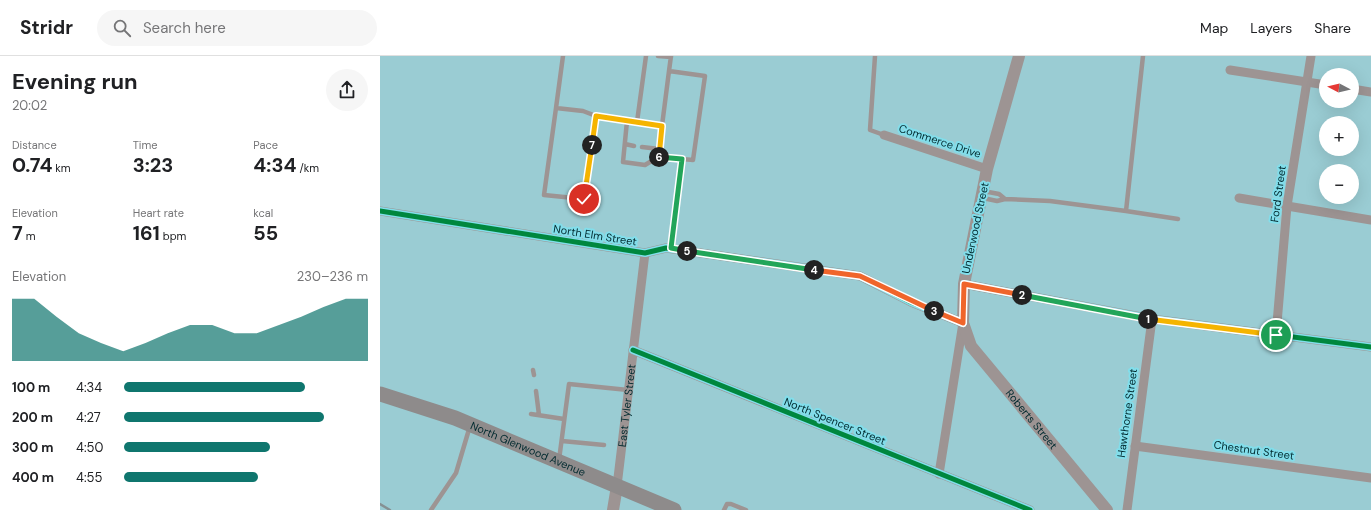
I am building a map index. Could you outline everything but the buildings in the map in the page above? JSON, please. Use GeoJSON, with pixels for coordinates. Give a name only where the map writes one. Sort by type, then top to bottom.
{"type":"FeatureCollection","features":[{"type":"Feature","properties":{"kind":"main road","name":"North Glenwood Avenue"},"geometry":{"type":"LineString","coordinates":[[380,394],[471,425],[674,510]]}},
{"type":"Feature","properties":{"kind":"street","name":"Underwood Street"},"geometry":{"type":"LineString","coordinates":[[939,474],[963,323],[964,284],[981,195],[1019,56]]}},
{"type":"Feature","properties":{"kind":"street","name":"Ford Street"},"geometry":{"type":"LineString","coordinates":[[1276,335],[1287,206],[1311,56]]}},
{"type":"Feature","properties":{"kind":"street"},"geometry":{"type":"LineString","coordinates":[[1230,70],[1319,84]]}},
{"type":"Feature","properties":{"kind":"street"},"geometry":{"type":"LineString","coordinates":[[1359,90],[1371,92]]}},
{"type":"Feature","properties":{"kind":"street","name":"Commerce Drive"},"geometry":{"type":"LineString","coordinates":[[884,136],[988,169]]}},
{"type":"Feature","properties":{"kind":"street"},"geometry":{"type":"LineString","coordinates":[[1239,198],[1371,220]]}},
{"type":"Feature","properties":{"kind":"street","name":"North Elm Street"},"geometry":{"type":"LineString","coordinates":[[380,211],[645,253],[671,248],[860,276],[911,302],[963,323]]}},
{"type":"Feature","properties":{"kind":"street","name":"East Tyler Street"},"geometry":{"type":"LineString","coordinates":[[613,510],[645,253]]}},
{"type":"Feature","properties":{"kind":"street"},"geometry":{"type":"LineString","coordinates":[[964,284],[1152,319],[1371,347]]}},
{"type":"Feature","properties":{"kind":"street","name":"Hawthorne Street"},"geometry":{"type":"LineString","coordinates":[[1126,510],[1152,319]]}},
{"type":"Feature","properties":{"kind":"street","name":"Roberts Street"},"geometry":{"type":"LineString","coordinates":[[963,323],[971,346],[1107,510]]}},
{"type":"Feature","properties":{"kind":"street","name":"North Spencer Street"},"geometry":{"type":"LineString","coordinates":[[633,350],[1030,510]]}},
{"type":"Feature","properties":{"kind":"street","name":"Chestnut Street"},"geometry":{"type":"LineString","coordinates":[[1134,446],[1371,478]]}},
{"type":"Feature","properties":{"kind":"lane"},"geometry":{"type":"LineString","coordinates":[[563,56],[544,195],[584,199],[596,116]]}},
{"type":"Feature","properties":{"kind":"lane"},"geometry":{"type":"LineString","coordinates":[[637,122],[646,56]]}},
{"type":"Feature","properties":{"kind":"lane"},"geometry":{"type":"LineString","coordinates":[[658,56],[671,57],[658,157]]}},
{"type":"Feature","properties":{"kind":"lane"},"geometry":{"type":"LineString","coordinates":[[875,56],[870,130],[884,136]]}},
{"type":"Feature","properties":{"kind":"lane"},"geometry":{"type":"LineString","coordinates":[[1126,211],[1143,56]]}},
{"type":"Feature","properties":{"kind":"lane"},"geometry":{"type":"LineString","coordinates":[[627,121],[623,162],[645,165],[658,157],[693,160],[705,76],[669,71]]}},
{"type":"Feature","properties":{"kind":"lane"},"geometry":{"type":"LineString","coordinates":[[556,108],[583,111],[596,116],[662,126]]}},
{"type":"Feature","properties":{"kind":"lane"},"geometry":{"type":"LineString","coordinates":[[625,144],[634,146]]}},
{"type":"Feature","properties":{"kind":"lane"},"geometry":{"type":"LineString","coordinates":[[642,146],[659,149]]}},
{"type":"Feature","properties":{"kind":"lane"},"geometry":{"type":"LineString","coordinates":[[671,248],[682,159]]}},
{"type":"Feature","properties":{"kind":"lane"},"geometry":{"type":"LineString","coordinates":[[981,195],[999,194],[1005,199],[1050,201],[1178,219]]}},
{"type":"Feature","properties":{"kind":"lane"},"geometry":{"type":"LineString","coordinates":[[559,462],[569,384],[628,390]]}},
{"type":"Feature","properties":{"kind":"lane"},"geometry":{"type":"LineString","coordinates":[[536,391],[539,415]]}},
{"type":"Feature","properties":{"kind":"lane"},"geometry":{"type":"LineString","coordinates":[[531,414],[564,419]]}},
{"type":"Feature","properties":{"kind":"lane"},"geometry":{"type":"LineString","coordinates":[[431,510],[456,472],[471,425]]}},
{"type":"Feature","properties":{"kind":"lane"},"geometry":{"type":"LineString","coordinates":[[562,441],[604,445]]}},
{"type":"Feature","properties":{"kind":"lane"},"geometry":{"type":"LineString","coordinates":[[724,510],[727,504],[731,504],[746,510]]}},
{"type":"Feature","properties":{"kind":"railway"},"geometry":{"type":"LineString","coordinates":[[380,504],[390,510]]}},
{"type":"Feature","properties":{"kind":"cycle path"},"geometry":{"type":"LineString","coordinates":[[380,211],[645,253],[666,248],[860,276],[911,302],[963,323]]}},
{"type":"Feature","properties":{"kind":"cycle path"},"geometry":{"type":"LineString","coordinates":[[964,284],[1152,319],[1371,347]]}},
{"type":"Feature","properties":{"kind":"cycle path"},"geometry":{"type":"LineString","coordinates":[[633,350],[1030,510]]}},
{"type":"Feature","properties":{"kind":"route"},"geometry":{"type":"LineString","coordinates":[[584,199],[596,116],[662,126],[658,157],[682,159],[671,248],[860,276],[911,302],[963,323],[964,284],[1152,319],[1276,335]]}}]}
